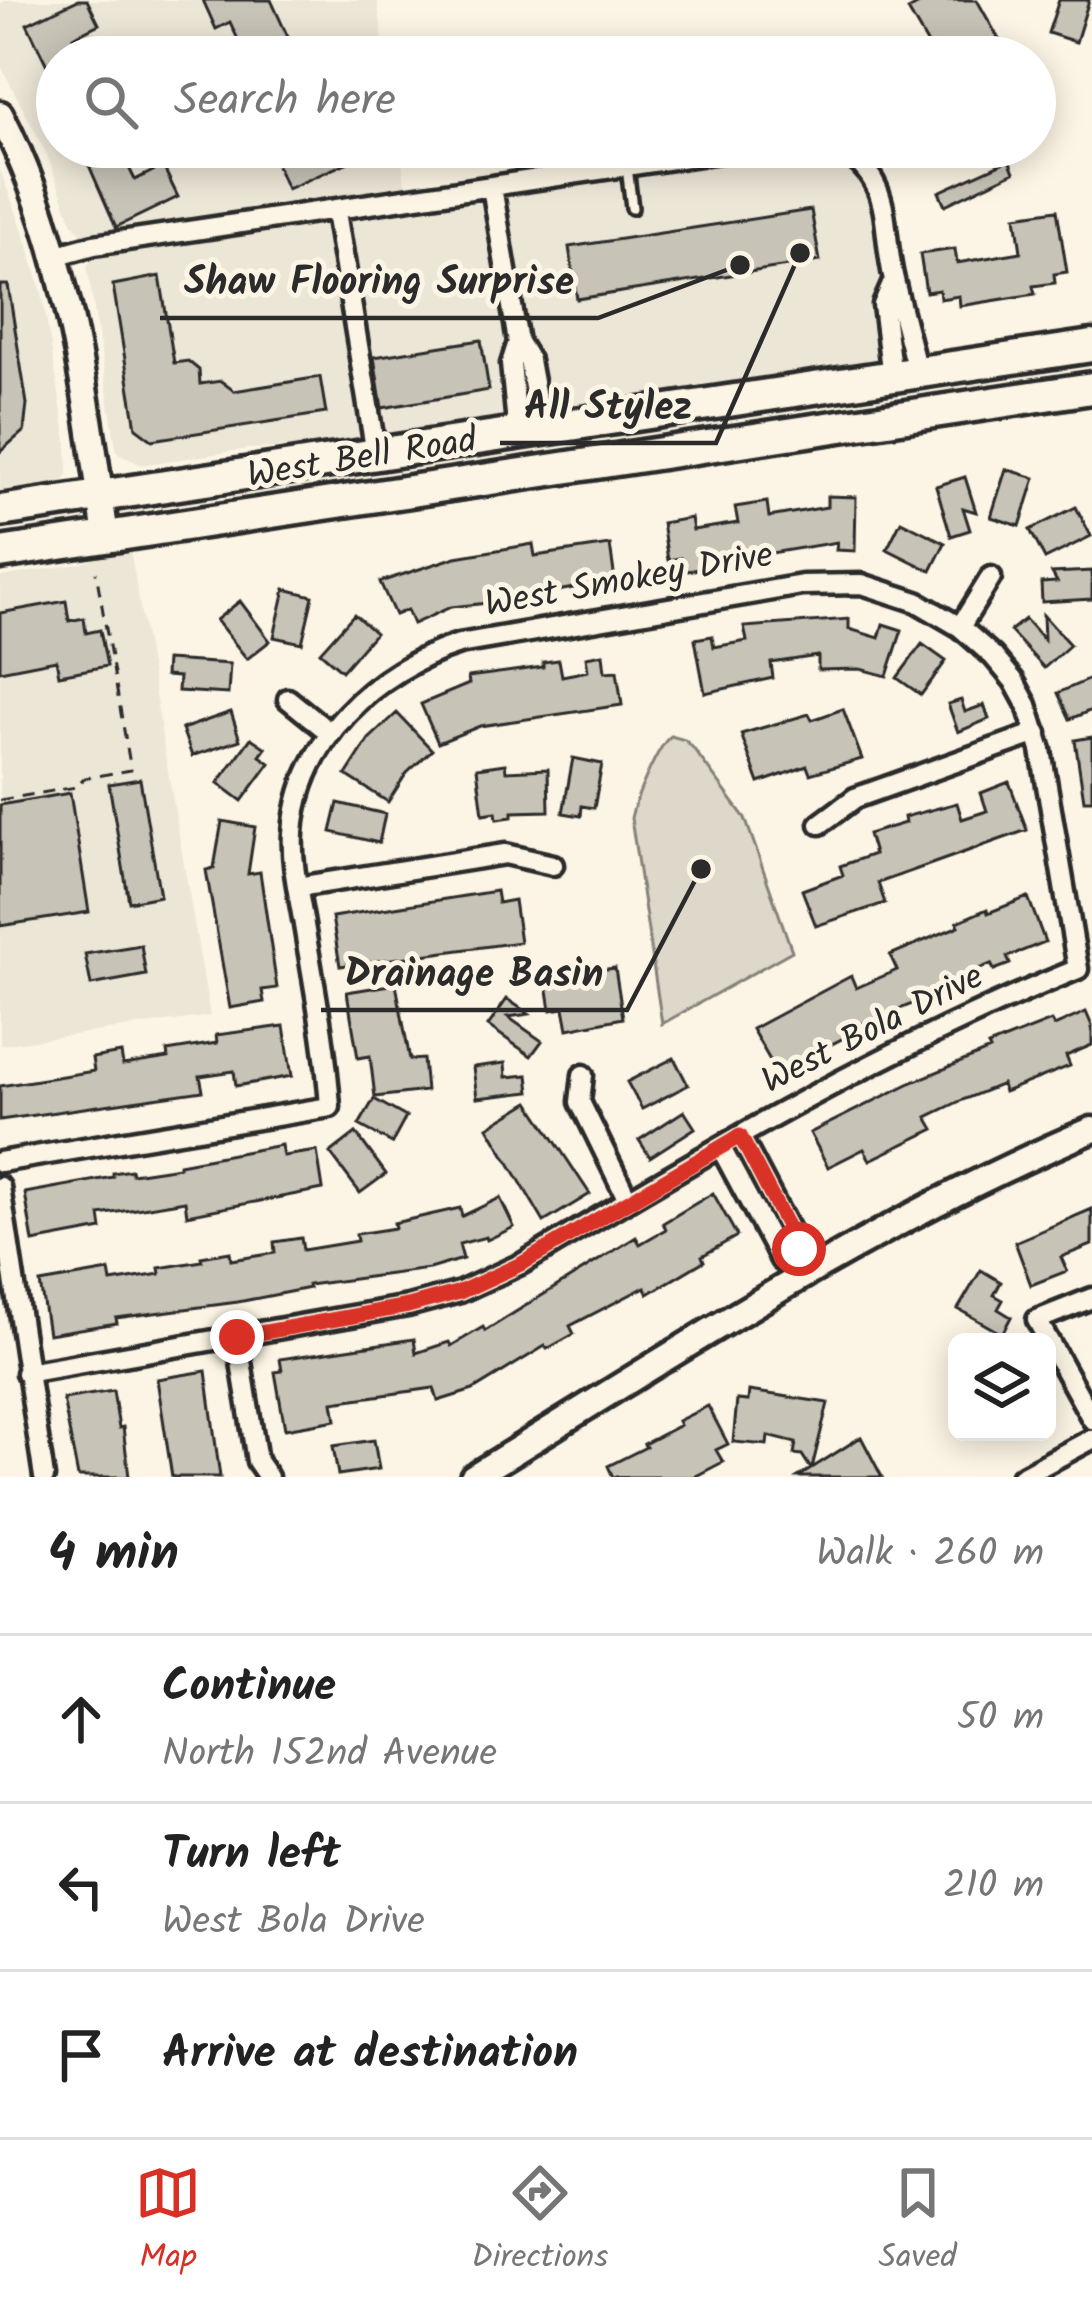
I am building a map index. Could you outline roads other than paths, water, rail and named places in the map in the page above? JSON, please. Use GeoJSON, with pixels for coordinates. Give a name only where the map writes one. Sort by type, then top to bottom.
{"type":"FeatureCollection","features":[{"type":"Feature","properties":{"kind":"main road","name":"West Bell Road"},"geometry":{"type":"LineString","coordinates":[[0,511],[1092,346]]}},
{"type":"Feature","properties":{"kind":"main road","name":"West Bell Road"},"geometry":{"type":"LineString","coordinates":[[0,553],[1092,388]]}},
{"type":"Feature","properties":{"kind":"street"},"geometry":{"type":"LineString","coordinates":[[0,114],[32,182],[58,256],[106,537]]}},
{"type":"Feature","properties":{"kind":"street"},"geometry":{"type":"LineString","coordinates":[[58,256],[94,245],[621,168]]}},
{"type":"Feature","properties":{"kind":"street"},"geometry":{"type":"LineString","coordinates":[[864,168],[878,187],[904,375]]}},
{"type":"Feature","properties":{"kind":"street"},"geometry":{"type":"LineString","coordinates":[[492,188],[518,342],[529,360],[530,433]]}},
{"type":"Feature","properties":{"kind":"street"},"geometry":{"type":"LineString","coordinates":[[336,212],[376,454]]}},
{"type":"Feature","properties":{"kind":"street"},"geometry":{"type":"LineString","coordinates":[[961,627],[991,577]]}},
{"type":"Feature","properties":{"kind":"street","name":"West Smokey Drive"},"geometry":{"type":"LineString","coordinates":[[0,1162],[330,1107],[298,887],[293,832],[300,800],[330,733],[362,697],[398,670],[459,644],[802,585],[862,584],[917,602],[961,627],[1014,681],[1037,733],[1078,969]]}},
{"type":"Feature","properties":{"kind":"street"},"geometry":{"type":"LineString","coordinates":[[288,699],[330,733]]}},
{"type":"Feature","properties":{"kind":"street"},"geometry":{"type":"LineString","coordinates":[[820,824],[855,798],[1037,733]]}},
{"type":"Feature","properties":{"kind":"street"},"geometry":{"type":"LineString","coordinates":[[298,887],[505,854],[554,866]]}},
{"type":"Feature","properties":{"kind":"street","name":"West Bola Drive"},"geometry":{"type":"LineString","coordinates":[[26,1373],[408,1306],[460,1292],[523,1263],[889,1054],[1078,969]]}},
{"type":"Feature","properties":{"kind":"street"},"geometry":{"type":"LineString","coordinates":[[584,1075],[580,1102],[628,1200]]}},
{"type":"Feature","properties":{"kind":"street"},"geometry":{"type":"LineString","coordinates":[[472,1477],[803,1275],[943,1199],[1092,1130]]}},
{"type":"Feature","properties":{"kind":"street"},"geometry":{"type":"LineString","coordinates":[[740,1136],[799,1249],[803,1275]]}},
{"type":"Feature","properties":{"kind":"street"},"geometry":{"type":"LineString","coordinates":[[721,1148],[781,1260],[803,1275]]}},
{"type":"Feature","properties":{"kind":"street"},"geometry":{"type":"LineString","coordinates":[[0,1187],[44,1477]]}},
{"type":"Feature","properties":{"kind":"street"},"geometry":{"type":"LineString","coordinates":[[1092,1298],[1037,1320],[1092,1419]]}},
{"type":"Feature","properties":{"kind":"street"},"geometry":{"type":"LineString","coordinates":[[237,1337],[256,1461],[268,1477]]}},
{"type":"Feature","properties":{"kind":"street"},"geometry":{"type":"LineString","coordinates":[[1021,1477],[1092,1439]]}},
{"type":"Feature","properties":{"kind":"lane"},"geometry":{"type":"LineString","coordinates":[[627,168],[632,208]]}},
{"type":"Feature","properties":{"kind":"place","name":"All Stylez"},"geometry":{"type":"Point","coordinates":[800,253]}},
{"type":"Feature","properties":{"kind":"place","name":"Shaw Flooring Surprise"},"geometry":{"type":"Point","coordinates":[740,265]}},
{"type":"Feature","properties":{"kind":"place","name":"Drainage Basin"},"geometry":{"type":"Point","coordinates":[701,869]}}]}
